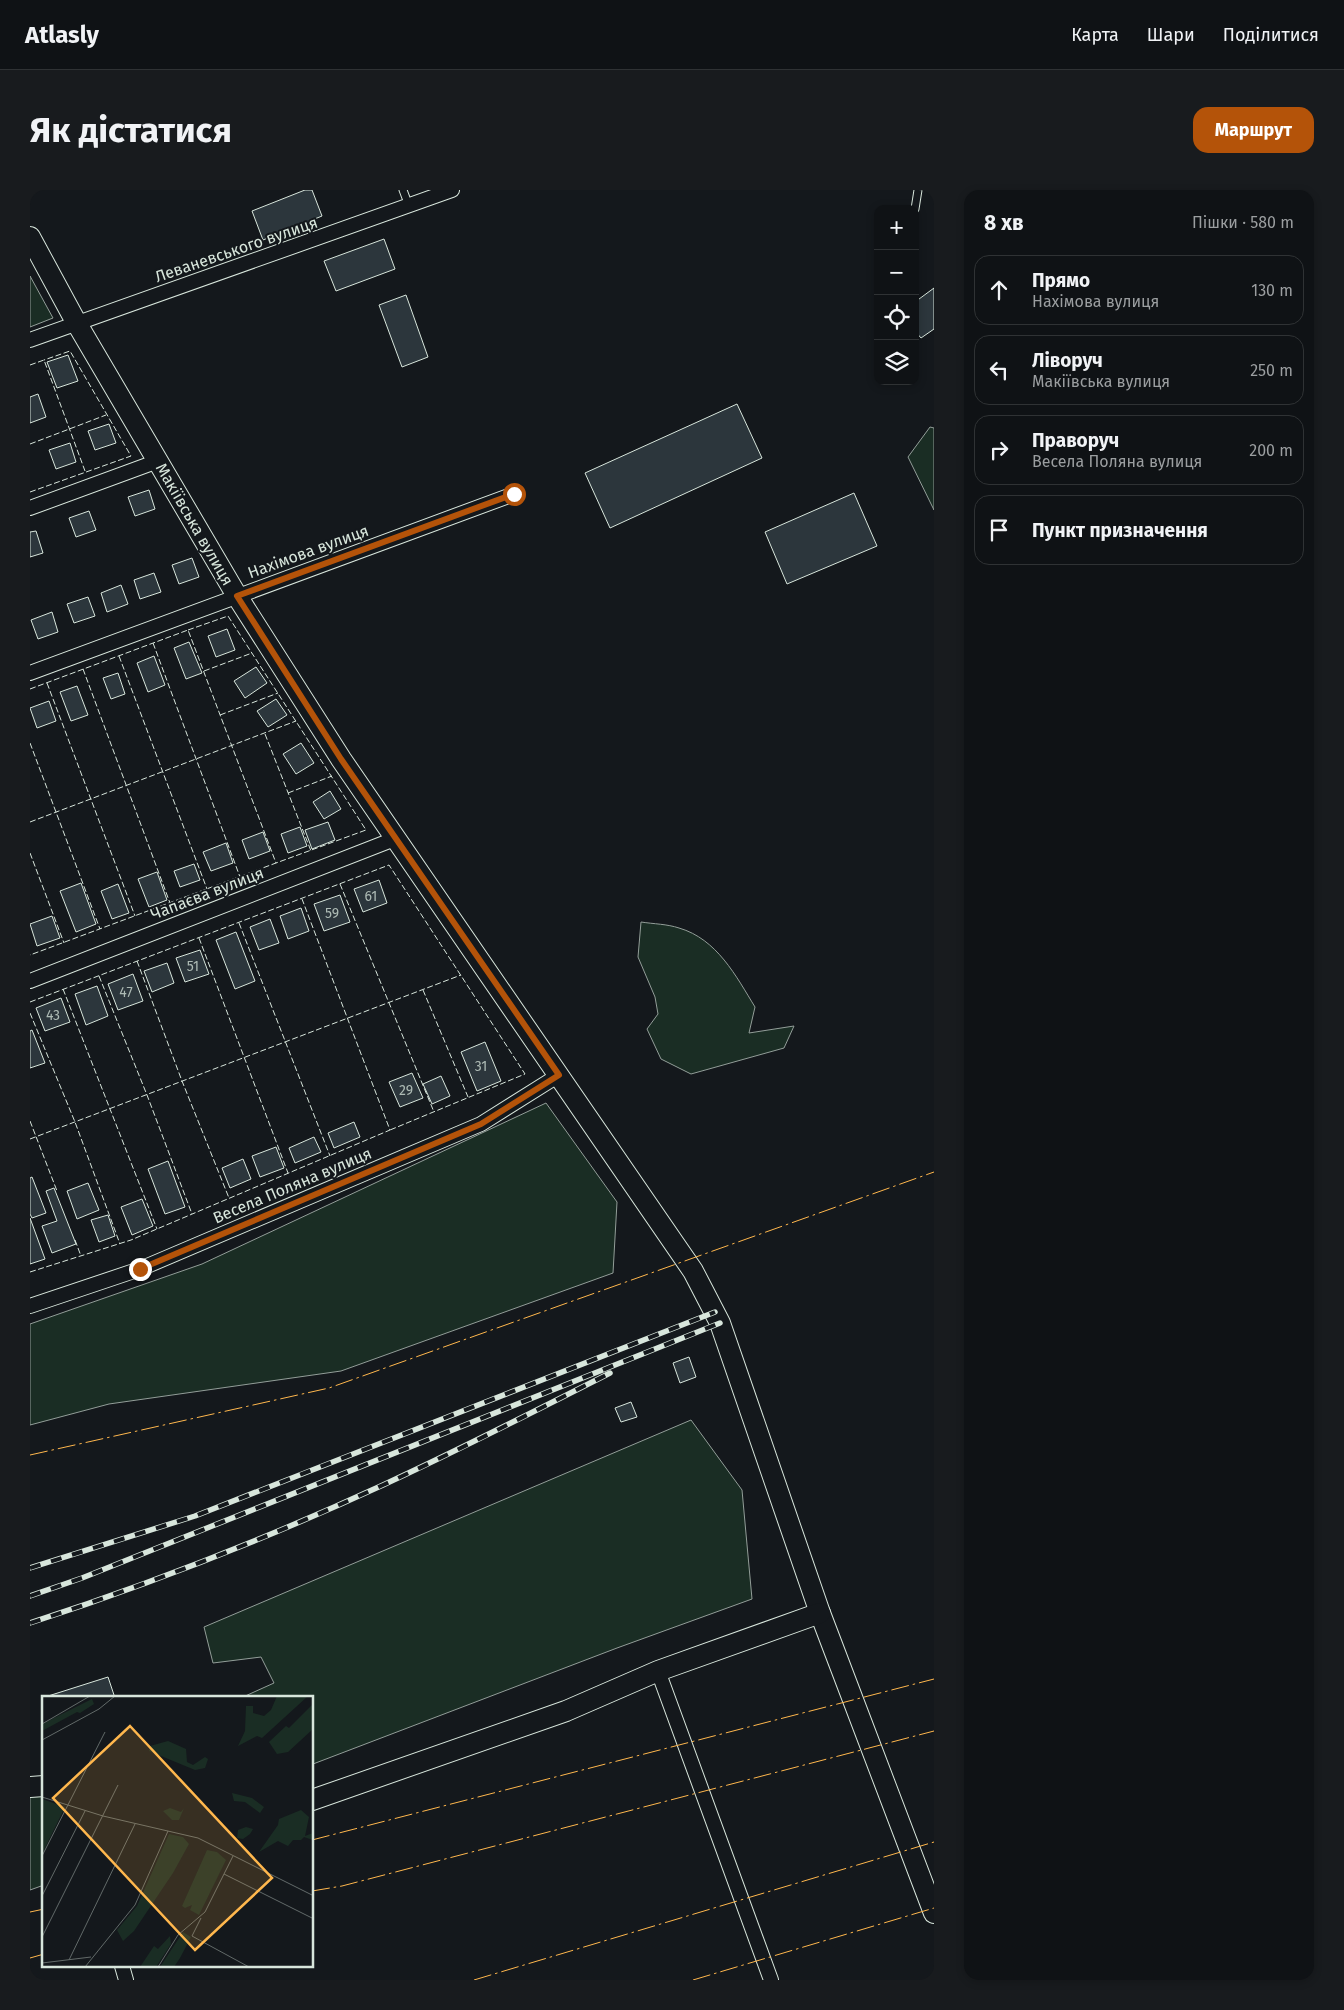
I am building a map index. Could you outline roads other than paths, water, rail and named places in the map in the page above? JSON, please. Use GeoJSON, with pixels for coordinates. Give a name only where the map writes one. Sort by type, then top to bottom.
{"type":"FeatureCollection","features":[{"type":"Feature","properties":{"kind":"main road","name":"Макіївська вулиця"},"geometry":{"type":"LineString","coordinates":[[30,237],[76,322],[237,596],[341,759],[688,1262],[706,1293],[720,1323],[820,1613],[934,1913]]}},
{"type":"Feature","properties":{"kind":"main road"},"geometry":{"type":"LineString","coordinates":[[314,1799],[566,1711],[658,1671],[820,1613]]}},
{"type":"Feature","properties":{"kind":"street","name":"Леваневського вулиця"},"geometry":{"type":"LineString","coordinates":[[30,340],[76,322],[409,207],[452,190]]}},
{"type":"Feature","properties":{"kind":"street"},"geometry":{"type":"LineString","coordinates":[[30,508],[158,461]]}},
{"type":"Feature","properties":{"kind":"street","name":"Нахімова вулиця"},"geometry":{"type":"LineString","coordinates":[[30,673],[514,494]]}},
{"type":"Feature","properties":{"kind":"street","name":"Чапаєва вулиця"},"geometry":{"type":"LineString","coordinates":[[30,980],[397,838]]}},
{"type":"Feature","properties":{"kind":"street","name":"Весела Поляна вулиця"},"geometry":{"type":"LineString","coordinates":[[30,1306],[140,1269],[481,1124],[559,1075]]}},
{"type":"Feature","properties":{"kind":"street"},"geometry":{"type":"LineString","coordinates":[[658,1671],[771,1980]]}},
{"type":"Feature","properties":{"kind":"lane"},"geometry":{"type":"LineString","coordinates":[[403,190],[409,207]]}},
{"type":"Feature","properties":{"kind":"lane"},"geometry":{"type":"LineString","coordinates":[[916,205],[918,190]]}},
{"type":"Feature","properties":{"kind":"railway"},"geometry":{"type":"LineString","coordinates":[[30,1568],[195,1516],[715,1312]]}},
{"type":"Feature","properties":{"kind":"railway"},"geometry":{"type":"LineString","coordinates":[[30,1596],[82,1578],[720,1323]]}},
{"type":"Feature","properties":{"kind":"railway"},"geometry":{"type":"LineString","coordinates":[[30,1623],[164,1576],[252,1542],[383,1485],[610,1373]]}}]}
